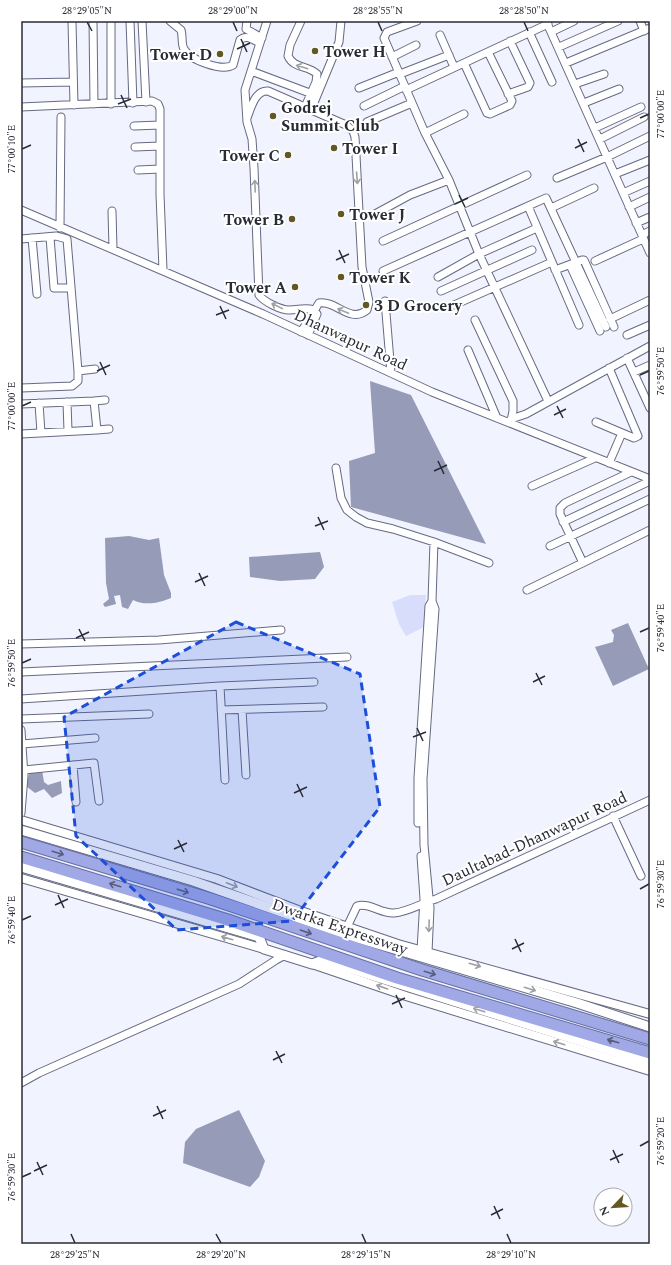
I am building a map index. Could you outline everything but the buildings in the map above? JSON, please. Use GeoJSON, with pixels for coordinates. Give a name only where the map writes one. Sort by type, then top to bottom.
{"type":"FeatureCollection","features":[{"type":"Feature","properties":{"kind":"highway","name":"Dwarka Expressway"},"geometry":{"type":"LineString","coordinates":[[21,842],[208,898],[422,970],[650,1039]]}},
{"type":"Feature","properties":{"kind":"highway","name":"Dwarka Expressway"},"geometry":{"type":"LineString","coordinates":[[21,857],[228,920],[398,978],[650,1052]]}},
{"type":"Feature","properties":{"kind":"main road"},"geometry":{"type":"LineString","coordinates":[[21,830],[193,882],[347,935],[479,974],[512,980],[560,998],[650,1027]]}},
{"type":"Feature","properties":{"kind":"main road"},"geometry":{"type":"LineString","coordinates":[[21,867],[259,937],[264,948],[312,964],[322,960],[650,1063]]}},
{"type":"Feature","properties":{"kind":"street"},"geometry":{"type":"LineString","coordinates":[[72,21],[74,105]]}},
{"type":"Feature","properties":{"kind":"street"},"geometry":{"type":"LineString","coordinates":[[93,21],[94,104]]}},
{"type":"Feature","properties":{"kind":"street"},"geometry":{"type":"LineString","coordinates":[[111,21],[111,104]]}},
{"type":"Feature","properties":{"kind":"street"},"geometry":{"type":"LineString","coordinates":[[130,21],[133,102]]}},
{"type":"Feature","properties":{"kind":"street"},"geometry":{"type":"LineString","coordinates":[[142,21],[146,102]]}},
{"type":"Feature","properties":{"kind":"street"},"geometry":{"type":"LineString","coordinates":[[170,21],[181,30],[183,47],[190,55],[220,68],[227,68],[233,65],[240,40],[243,37],[261,40]]}},
{"type":"Feature","properties":{"kind":"street"},"geometry":{"type":"LineString","coordinates":[[247,21],[246,29],[261,40]]}},
{"type":"Feature","properties":{"kind":"street"},"geometry":{"type":"LineString","coordinates":[[267,21],[245,90],[247,118],[252,139],[254,168],[259,295],[265,300],[283,309],[292,310],[305,308],[314,310]]}},
{"type":"Feature","properties":{"kind":"street"},"geometry":{"type":"LineString","coordinates":[[301,21],[290,45],[288,56],[294,64],[310,69],[317,74],[314,95]]}},
{"type":"Feature","properties":{"kind":"street"},"geometry":{"type":"LineString","coordinates":[[308,108],[339,42],[341,21]]}},
{"type":"Feature","properties":{"kind":"street"},"geometry":{"type":"LineString","coordinates":[[416,21],[385,34],[384,38],[425,133],[448,180],[486,271],[548,401]]}},
{"type":"Feature","properties":{"kind":"street"},"geometry":{"type":"LineString","coordinates":[[552,32],[574,21]]}},
{"type":"Feature","properties":{"kind":"street"},"geometry":{"type":"LineString","coordinates":[[559,47],[618,21]]}},
{"type":"Feature","properties":{"kind":"street"},"geometry":{"type":"LineString","coordinates":[[566,64],[647,29],[640,21]]}},
{"type":"Feature","properties":{"kind":"street"},"geometry":{"type":"LineString","coordinates":[[364,106],[464,63],[547,23],[576,84],[650,254]]}},
{"type":"Feature","properties":{"kind":"street"},"geometry":{"type":"LineString","coordinates":[[530,32],[552,82]]}},
{"type":"Feature","properties":{"kind":"street"},"geometry":{"type":"LineString","coordinates":[[440,35],[454,67]]}},
{"type":"Feature","properties":{"kind":"street"},"geometry":{"type":"LineString","coordinates":[[508,94],[528,86],[530,83],[510,41]]}},
{"type":"Feature","properties":{"kind":"street"},"geometry":{"type":"LineString","coordinates":[[392,57],[416,45]]}},
{"type":"Feature","properties":{"kind":"street"},"geometry":{"type":"LineString","coordinates":[[464,63],[488,114],[510,105],[512,101],[488,52]]}},
{"type":"Feature","properties":{"kind":"street"},"geometry":{"type":"LineString","coordinates":[[359,88],[449,56]]}},
{"type":"Feature","properties":{"kind":"street"},"geometry":{"type":"LineString","coordinates":[[251,71],[314,95]]}},
{"type":"Feature","properties":{"kind":"street"},"geometry":{"type":"LineString","coordinates":[[576,84],[604,74]]}},
{"type":"Feature","properties":{"kind":"street"},"geometry":{"type":"LineString","coordinates":[[21,83],[73,82]]}},
{"type":"Feature","properties":{"kind":"street"},"geometry":{"type":"LineString","coordinates":[[584,103],[619,89]]}},
{"type":"Feature","properties":{"kind":"street"},"geometry":{"type":"LineString","coordinates":[[247,118],[258,94],[265,90],[346,124],[353,131],[355,137],[362,267],[369,302],[367,310],[357,314],[349,313],[322,302],[318,304],[314,310],[304,333]]}},
{"type":"Feature","properties":{"kind":"street"},"geometry":{"type":"LineString","coordinates":[[21,107],[133,102],[158,104],[160,125],[163,270]]}},
{"type":"Feature","properties":{"kind":"street"},"geometry":{"type":"LineString","coordinates":[[367,122],[412,103]]}},
{"type":"Feature","properties":{"kind":"street"},"geometry":{"type":"LineString","coordinates":[[595,128],[640,107]]}},
{"type":"Feature","properties":{"kind":"street"},"geometry":{"type":"LineString","coordinates":[[425,133],[464,114]]}},
{"type":"Feature","properties":{"kind":"street"},"geometry":{"type":"LineString","coordinates":[[61,117],[58,227],[53,236],[54,288],[71,288]]}},
{"type":"Feature","properties":{"kind":"street"},"geometry":{"type":"LineString","coordinates":[[600,139],[644,117]]}},
{"type":"Feature","properties":{"kind":"street"},"geometry":{"type":"LineString","coordinates":[[134,126],[160,125]]}},
{"type":"Feature","properties":{"kind":"street"},"geometry":{"type":"LineString","coordinates":[[557,178],[607,157],[650,136]]}},
{"type":"Feature","properties":{"kind":"street"},"geometry":{"type":"LineString","coordinates":[[135,147],[160,146]]}},
{"type":"Feature","properties":{"kind":"street"},"geometry":{"type":"LineString","coordinates":[[615,174],[650,160]]}},
{"type":"Feature","properties":{"kind":"street"},"geometry":{"type":"LineString","coordinates":[[138,170],[160,169]]}},
{"type":"Feature","properties":{"kind":"street"},"geometry":{"type":"LineString","coordinates":[[383,241],[528,175]]}},
{"type":"Feature","properties":{"kind":"street"},"geometry":{"type":"LineString","coordinates":[[375,214],[403,198],[448,180]]}},
{"type":"Feature","properties":{"kind":"street"},"geometry":{"type":"LineString","coordinates":[[623,193],[650,181]]}},
{"type":"Feature","properties":{"kind":"street"},"geometry":{"type":"LineString","coordinates":[[551,208],[594,188]]}},
{"type":"Feature","properties":{"kind":"street"},"geometry":{"type":"LineString","coordinates":[[629,207],[650,197]]}},
{"type":"Feature","properties":{"kind":"street"},"geometry":{"type":"LineString","coordinates":[[383,271],[546,198],[603,329]]}},
{"type":"Feature","properties":{"kind":"street"},"geometry":{"type":"LineString","coordinates":[[528,206],[536,228],[556,270],[579,325]]}},
{"type":"Feature","properties":{"kind":"street","name":"Dhanwapur Road"},"geometry":{"type":"LineString","coordinates":[[21,210],[58,227],[163,270],[392,373],[497,418],[511,421],[595,458],[650,480]]}},
{"type":"Feature","properties":{"kind":"street"},"geometry":{"type":"LineString","coordinates":[[112,211],[113,249]]}},
{"type":"Feature","properties":{"kind":"street"},"geometry":{"type":"LineString","coordinates":[[636,224],[650,217]]}},
{"type":"Feature","properties":{"kind":"street"},"geometry":{"type":"LineString","coordinates":[[438,276],[479,254],[536,228]]}},
{"type":"Feature","properties":{"kind":"street"},"geometry":{"type":"LineString","coordinates":[[595,261],[642,237],[650,231]]}},
{"type":"Feature","properties":{"kind":"street"},"geometry":{"type":"LineString","coordinates":[[21,239],[53,236],[67,239],[78,370],[78,381],[72,386],[21,388]]}},
{"type":"Feature","properties":{"kind":"street"},"geometry":{"type":"LineString","coordinates":[[32,238],[37,294]]}},
{"type":"Feature","properties":{"kind":"street"},"geometry":{"type":"LineString","coordinates":[[441,291],[532,250]]}},
{"type":"Feature","properties":{"kind":"street"},"geometry":{"type":"LineString","coordinates":[[556,270],[584,260],[614,327]]}},
{"type":"Feature","properties":{"kind":"street"},"geometry":{"type":"LineString","coordinates":[[454,305],[552,262]]}},
{"type":"Feature","properties":{"kind":"street"},"geometry":{"type":"LineString","coordinates":[[610,319],[650,300]]}},
{"type":"Feature","properties":{"kind":"street"},"geometry":{"type":"LineString","coordinates":[[385,301],[392,373]]}},
{"type":"Feature","properties":{"kind":"street"},"geometry":{"type":"LineString","coordinates":[[475,320],[513,401],[511,421]]}},
{"type":"Feature","properties":{"kind":"street"},"geometry":{"type":"LineString","coordinates":[[627,335],[650,325]]}},
{"type":"Feature","properties":{"kind":"street"},"geometry":{"type":"LineString","coordinates":[[511,421],[650,346]]}},
{"type":"Feature","properties":{"kind":"street"},"geometry":{"type":"LineString","coordinates":[[468,350],[497,418]]}},
{"type":"Feature","properties":{"kind":"street"},"geometry":{"type":"LineString","coordinates":[[627,358],[648,397],[650,408]]}},
{"type":"Feature","properties":{"kind":"street"},"geometry":{"type":"LineString","coordinates":[[634,372],[650,365]]}},
{"type":"Feature","properties":{"kind":"street"},"geometry":{"type":"LineString","coordinates":[[596,422],[634,438],[638,436],[609,368]]}},
{"type":"Feature","properties":{"kind":"street"},"geometry":{"type":"LineString","coordinates":[[78,370],[95,370]]}},
{"type":"Feature","properties":{"kind":"street"},"geometry":{"type":"LineString","coordinates":[[21,404],[105,400]]}},
{"type":"Feature","properties":{"kind":"street"},"geometry":{"type":"LineString","coordinates":[[94,401],[97,430]]}},
{"type":"Feature","properties":{"kind":"street"},"geometry":{"type":"LineString","coordinates":[[67,402],[68,431]]}},
{"type":"Feature","properties":{"kind":"street"},"geometry":{"type":"LineString","coordinates":[[39,403],[41,433]]}},
{"type":"Feature","properties":{"kind":"street"},"geometry":{"type":"LineString","coordinates":[[21,434],[109,429]]}},
{"type":"Feature","properties":{"kind":"street"},"geometry":{"type":"LineString","coordinates":[[609,463],[622,433]]}},
{"type":"Feature","properties":{"kind":"street"},"geometry":{"type":"LineString","coordinates":[[532,486],[595,458]]}},
{"type":"Feature","properties":{"kind":"street"},"geometry":{"type":"LineString","coordinates":[[336,468],[341,498],[347,510],[356,517],[367,523],[393,529],[434,542],[489,564]]}},
{"type":"Feature","properties":{"kind":"street"},"geometry":{"type":"LineString","coordinates":[[583,563],[563,522],[559,510],[561,505],[631,472]]}},
{"type":"Feature","properties":{"kind":"street"},"geometry":{"type":"LineString","coordinates":[[563,522],[650,480]]}},
{"type":"Feature","properties":{"kind":"street"},"geometry":{"type":"LineString","coordinates":[[550,546],[650,499]]}},
{"type":"Feature","properties":{"kind":"street"},"geometry":{"type":"LineString","coordinates":[[527,590],[650,530]]}},
{"type":"Feature","properties":{"kind":"street"},"geometry":{"type":"LineString","coordinates":[[425,951],[427,902],[423,779],[425,710],[435,609],[432,601],[434,542]]}},
{"type":"Feature","properties":{"kind":"street"},"geometry":{"type":"LineString","coordinates":[[21,644],[158,640],[281,630]]}},
{"type":"Feature","properties":{"kind":"street"},"geometry":{"type":"LineString","coordinates":[[21,672],[347,656]]}},
{"type":"Feature","properties":{"kind":"street"},"geometry":{"type":"LineString","coordinates":[[21,699],[220,686],[314,682]]}},
{"type":"Feature","properties":{"kind":"street"},"geometry":{"type":"LineString","coordinates":[[220,686],[225,780]]}},
{"type":"Feature","properties":{"kind":"street"},"geometry":{"type":"LineString","coordinates":[[221,710],[323,707]]}},
{"type":"Feature","properties":{"kind":"street"},"geometry":{"type":"LineString","coordinates":[[242,710],[246,775]]}},
{"type":"Feature","properties":{"kind":"street"},"geometry":{"type":"LineString","coordinates":[[21,719],[149,714]]}},
{"type":"Feature","properties":{"kind":"street"},"geometry":{"type":"LineString","coordinates":[[21,730],[23,774],[21,813]]}},
{"type":"Feature","properties":{"kind":"street"},"geometry":{"type":"LineString","coordinates":[[22,749],[95,738]]}},
{"type":"Feature","properties":{"kind":"street"},"geometry":{"type":"LineString","coordinates":[[23,774],[73,765],[94,763],[99,801]]}},
{"type":"Feature","properties":{"kind":"street"},"geometry":{"type":"LineString","coordinates":[[73,765],[76,802]]}},
{"type":"Feature","properties":{"kind":"street","name":"Daultabad-Dhanwapur Road"},"geometry":{"type":"LineString","coordinates":[[347,926],[357,906],[365,905],[393,913],[427,902],[650,800]]}},
{"type":"Feature","properties":{"kind":"street"},"geometry":{"type":"LineString","coordinates":[[614,816],[641,876]]}},
{"type":"Feature","properties":{"kind":"street"},"geometry":{"type":"LineString","coordinates":[[21,820],[217,879],[298,910],[512,980],[650,1014]]}},
{"type":"Feature","properties":{"kind":"street"},"geometry":{"type":"LineString","coordinates":[[21,878],[264,948]]}},
{"type":"Feature","properties":{"kind":"street"},"geometry":{"type":"LineString","coordinates":[[21,1083],[38,1073],[240,984],[286,955]]}},
{"type":"Feature","properties":{"kind":"street"},"geometry":{"type":"LineString","coordinates":[[312,964],[406,996],[650,1071]]}},
{"type":"Feature","properties":{"kind":"highlighted area"},"geometry":{"type":"Polygon","coordinates":[[[236,622],[360,674],[380,807],[292,921],[177,930],[76,836],[64,717],[236,622]]]}},
{"type":"Feature","properties":{"kind":"shaded area"},"geometry":{"type":"Polygon","coordinates":[[[370,381],[411,395],[486,544],[351,507],[349,461],[375,453],[370,381]]]}},
{"type":"Feature","properties":{"kind":"shaded area"},"geometry":{"type":"Polygon","coordinates":[[[129,536],[149,540],[159,538],[164,575],[171,593],[171,598],[152,603],[142,603],[133,600],[128,609],[122,607],[120,595],[114,596],[116,604],[105,607],[103,604],[109,599],[106,583],[105,538],[129,536]]]}},
{"type":"Feature","properties":{"kind":"shaded area"},"geometry":{"type":"Polygon","coordinates":[[[320,552],[324,567],[315,579],[280,581],[250,577],[249,557],[320,552]]]}},
{"type":"Feature","properties":{"kind":"shaded area"},"geometry":{"type":"Polygon","coordinates":[[[410,595],[426,595],[424,627],[406,636],[399,624],[392,602],[410,595]]]}},
{"type":"Feature","properties":{"kind":"shaded area"},"geometry":{"type":"Polygon","coordinates":[[[628,623],[649,669],[613,686],[595,647],[613,642],[614,635],[611,630],[628,623]]]}},
{"type":"Feature","properties":{"kind":"shaded area"},"geometry":{"type":"Polygon","coordinates":[[[42,770],[44,782],[48,785],[61,781],[62,793],[52,798],[44,789],[35,793],[26,786],[30,771],[42,770]]]}},
{"type":"Feature","properties":{"kind":"shaded area"},"geometry":{"type":"Polygon","coordinates":[[[239,1110],[265,1161],[259,1177],[250,1187],[183,1163],[185,1142],[196,1129],[239,1110]]]}},
{"type":"Feature","properties":{"kind":"place","name":"Tower H"},"geometry":{"type":"Point","coordinates":[315,51]}},
{"type":"Feature","properties":{"kind":"place","name":"Tower D"},"geometry":{"type":"Point","coordinates":[220,54]}},
{"type":"Feature","properties":{"kind":"place","name":"Godrej Summit Club"},"geometry":{"type":"Point","coordinates":[273,116]}},
{"type":"Feature","properties":{"kind":"place","name":"Tower I"},"geometry":{"type":"Point","coordinates":[334,148]}},
{"type":"Feature","properties":{"kind":"place","name":"Tower C"},"geometry":{"type":"Point","coordinates":[288,155]}},
{"type":"Feature","properties":{"kind":"place","name":"Tower J"},"geometry":{"type":"Point","coordinates":[341,214]}},
{"type":"Feature","properties":{"kind":"place","name":"Tower B"},"geometry":{"type":"Point","coordinates":[292,219]}},
{"type":"Feature","properties":{"kind":"place","name":"Tower K"},"geometry":{"type":"Point","coordinates":[341,277]}},
{"type":"Feature","properties":{"kind":"place","name":"Tower A"},"geometry":{"type":"Point","coordinates":[295,287]}},
{"type":"Feature","properties":{"kind":"place","name":"3 D Grocery"},"geometry":{"type":"Point","coordinates":[366,305]}}]}
